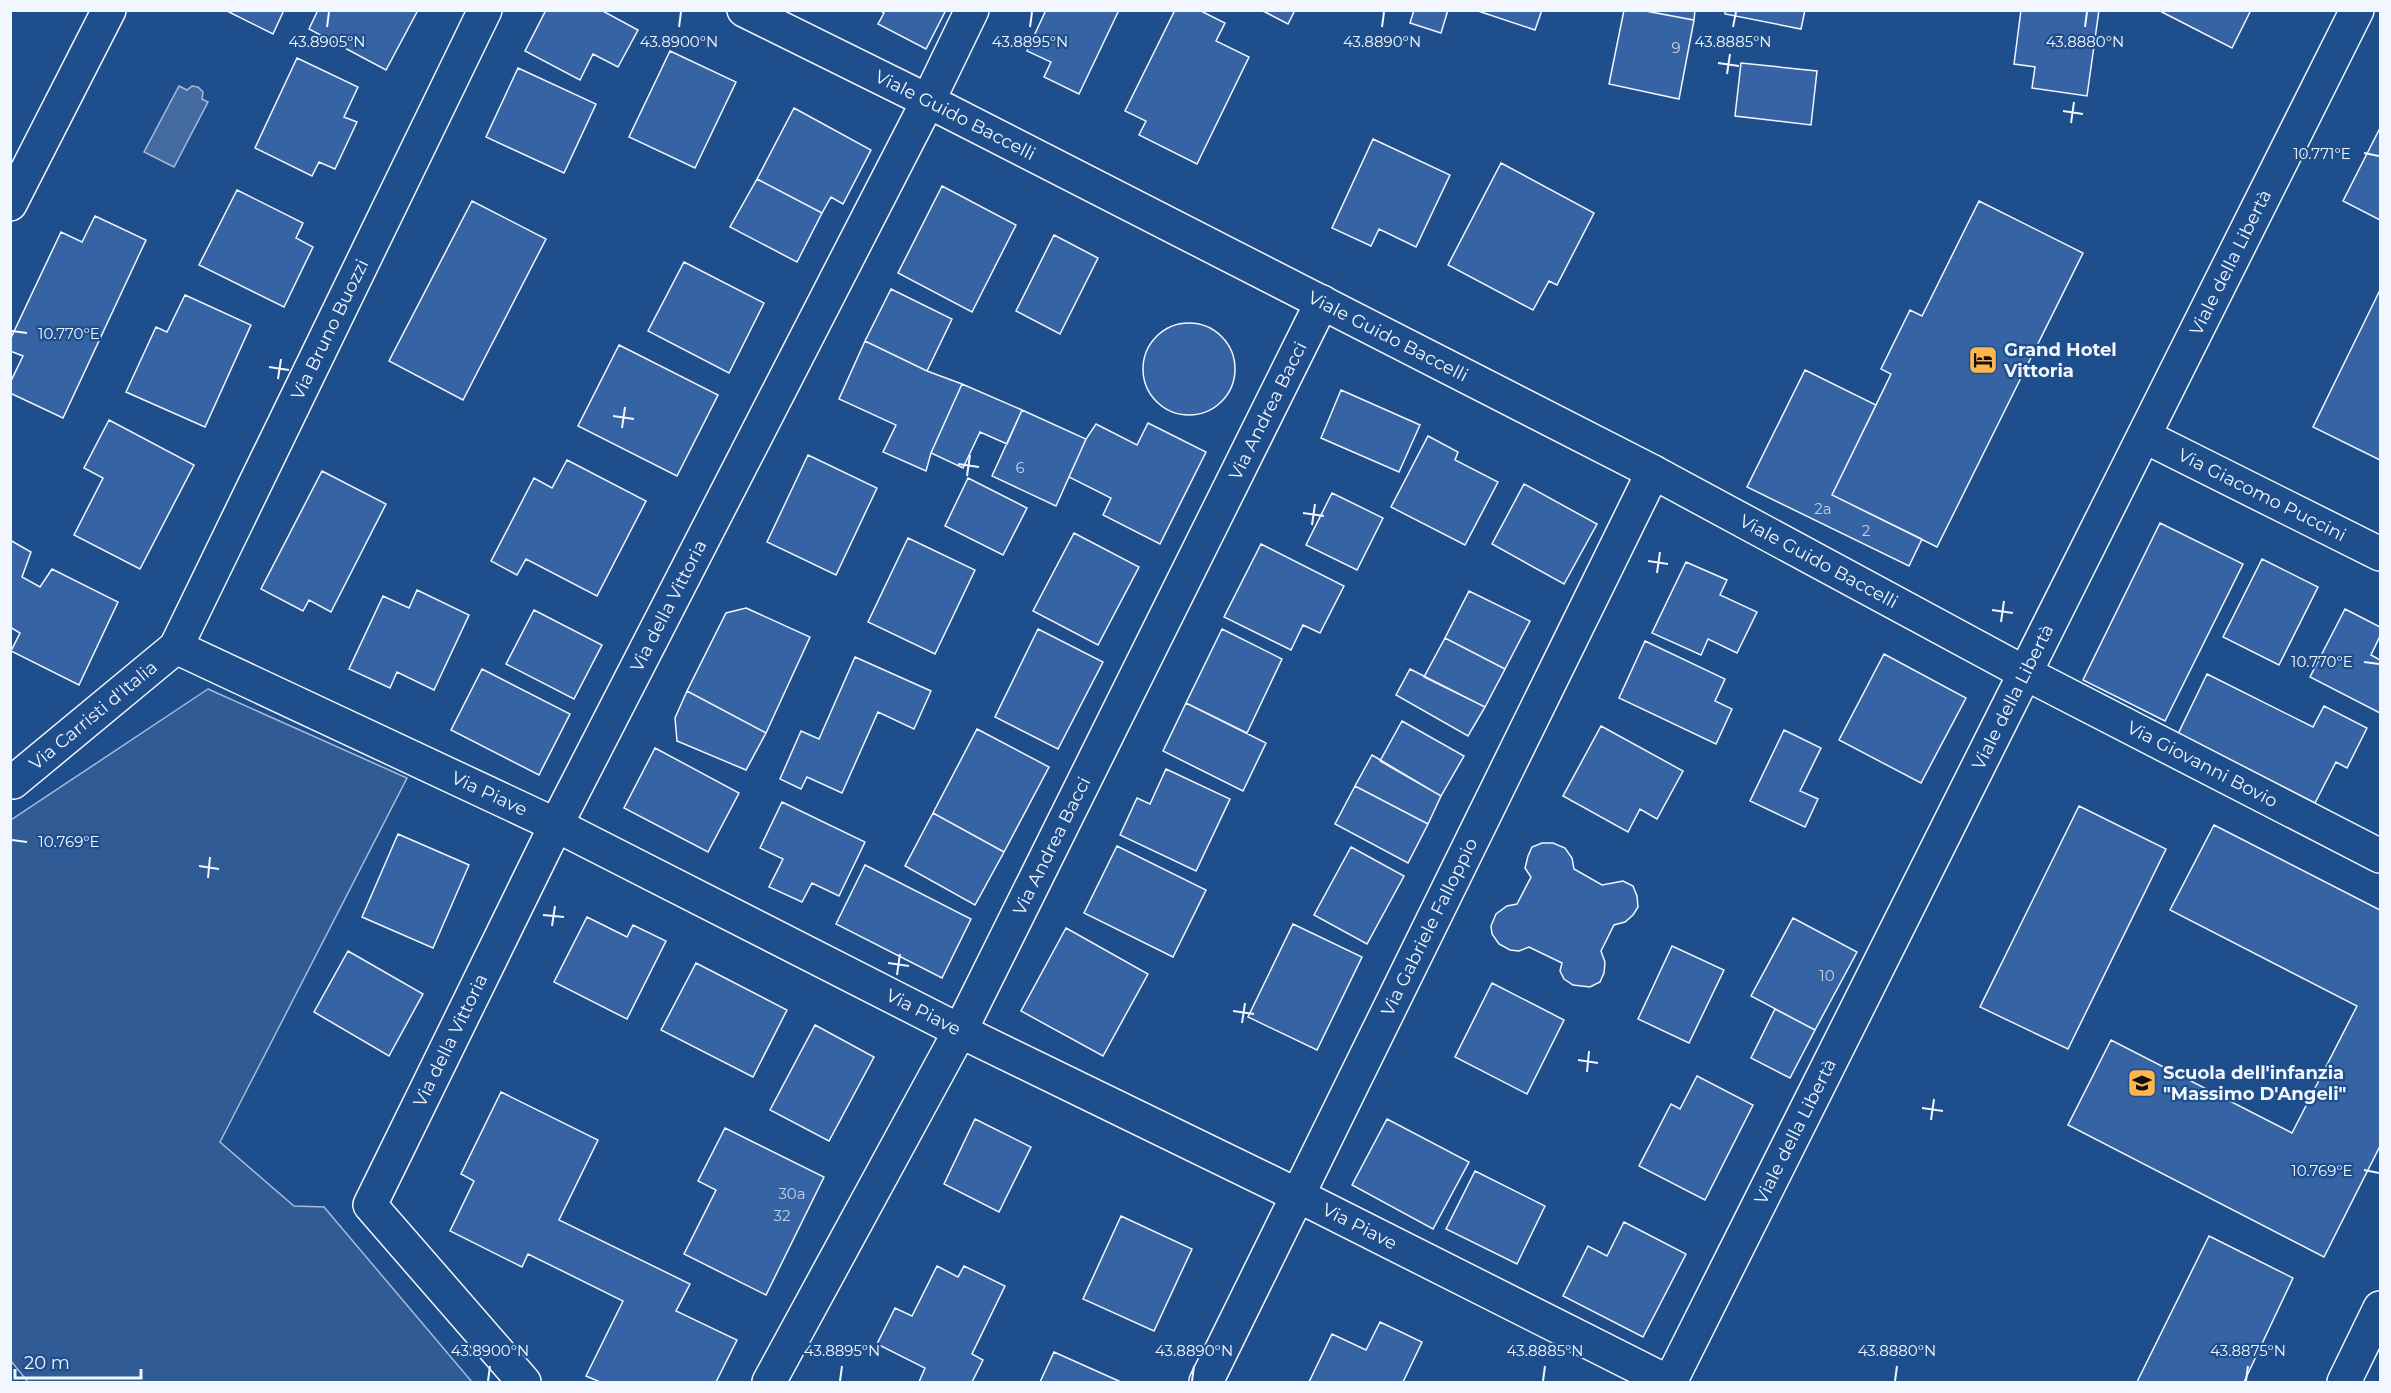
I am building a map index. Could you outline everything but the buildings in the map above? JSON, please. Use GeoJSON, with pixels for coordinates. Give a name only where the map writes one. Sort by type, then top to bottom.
{"type":"FeatureCollection","features":[{"type":"Feature","properties":{"kind":"street"},"geometry":{"type":"LineString","coordinates":[[10,204],[109,10]]}},
{"type":"Feature","properties":{"kind":"street","name":"Via Bruno Buozzi"},"geometry":{"type":"LineString","coordinates":[[176,647],[485,10]]}},
{"type":"Feature","properties":{"kind":"street","name":"Viale Guido Baccelli"},"geometry":{"type":"LineString","coordinates":[[744,10],[928,101],[1653,472],[2025,673]]}},
{"type":"Feature","properties":{"kind":"street","name":"Via della Vittoria"},"geometry":{"type":"LineString","coordinates":[[524,1383],[370,1204],[556,825],[928,101],[972,10]]}},
{"type":"Feature","properties":{"kind":"street","name":"Viale della Libertà"},"geometry":{"type":"LineString","coordinates":[[1669,1383],[2357,10]]}},
{"type":"Feature","properties":{"kind":"street","name":"Via Andrea Bacci"},"geometry":{"type":"LineString","coordinates":[[769,1383],[960,1031],[1322,302]]}},
{"type":"Feature","properties":{"kind":"street","name":"Via Giacomo Puccini"},"geometry":{"type":"LineString","coordinates":[[2144,436],[2380,554]]}},
{"type":"Feature","properties":{"kind":"street","name":"Via Gabriele Falloppio"},"geometry":{"type":"LineString","coordinates":[[1206,1383],[1653,472]]}},
{"type":"Feature","properties":{"kind":"street","name":"Via Carristi d'Italia"},"geometry":{"type":"LineString","coordinates":[[10,780],[13,782],[176,647]]}},
{"type":"Feature","properties":{"kind":"street","name":"Via Piave"},"geometry":{"type":"LineString","coordinates":[[176,647],[556,825],[960,1031],[1299,1196],[1669,1383]]}},
{"type":"Feature","properties":{"kind":"street","name":"Via Giovanni Bovio"},"geometry":{"type":"LineString","coordinates":[[2025,673],[2380,856]]}},
{"type":"Feature","properties":{"kind":"street"},"geometry":{"type":"LineString","coordinates":[[2344,1383],[2380,1308]]}},
{"type":"Feature","properties":{"kind":"shaded area"},"geometry":{"type":"Polygon","coordinates":[[[179,86],[187,90],[192,86],[198,87],[203,92],[202,99],[208,102],[174,167],[144,152],[179,86]]]}},
{"type":"Feature","properties":{"kind":"shaded area"},"geometry":{"type":"Polygon","coordinates":[[[208,689],[407,778],[220,1142],[294,1206],[324,1207],[472,1382],[28,1382],[11,1361],[11,820],[208,689]]]}},
{"type":"Feature","properties":{"kind":"place","name":"Grand Hotel Vittoria"},"geometry":{"type":"Point","coordinates":[1983,360]}},
{"type":"Feature","properties":{"kind":"place","name":"Scuola dell'infanzia \"Massimo D'Angeli\""},"geometry":{"type":"Point","coordinates":[2142,1083]}}]}
